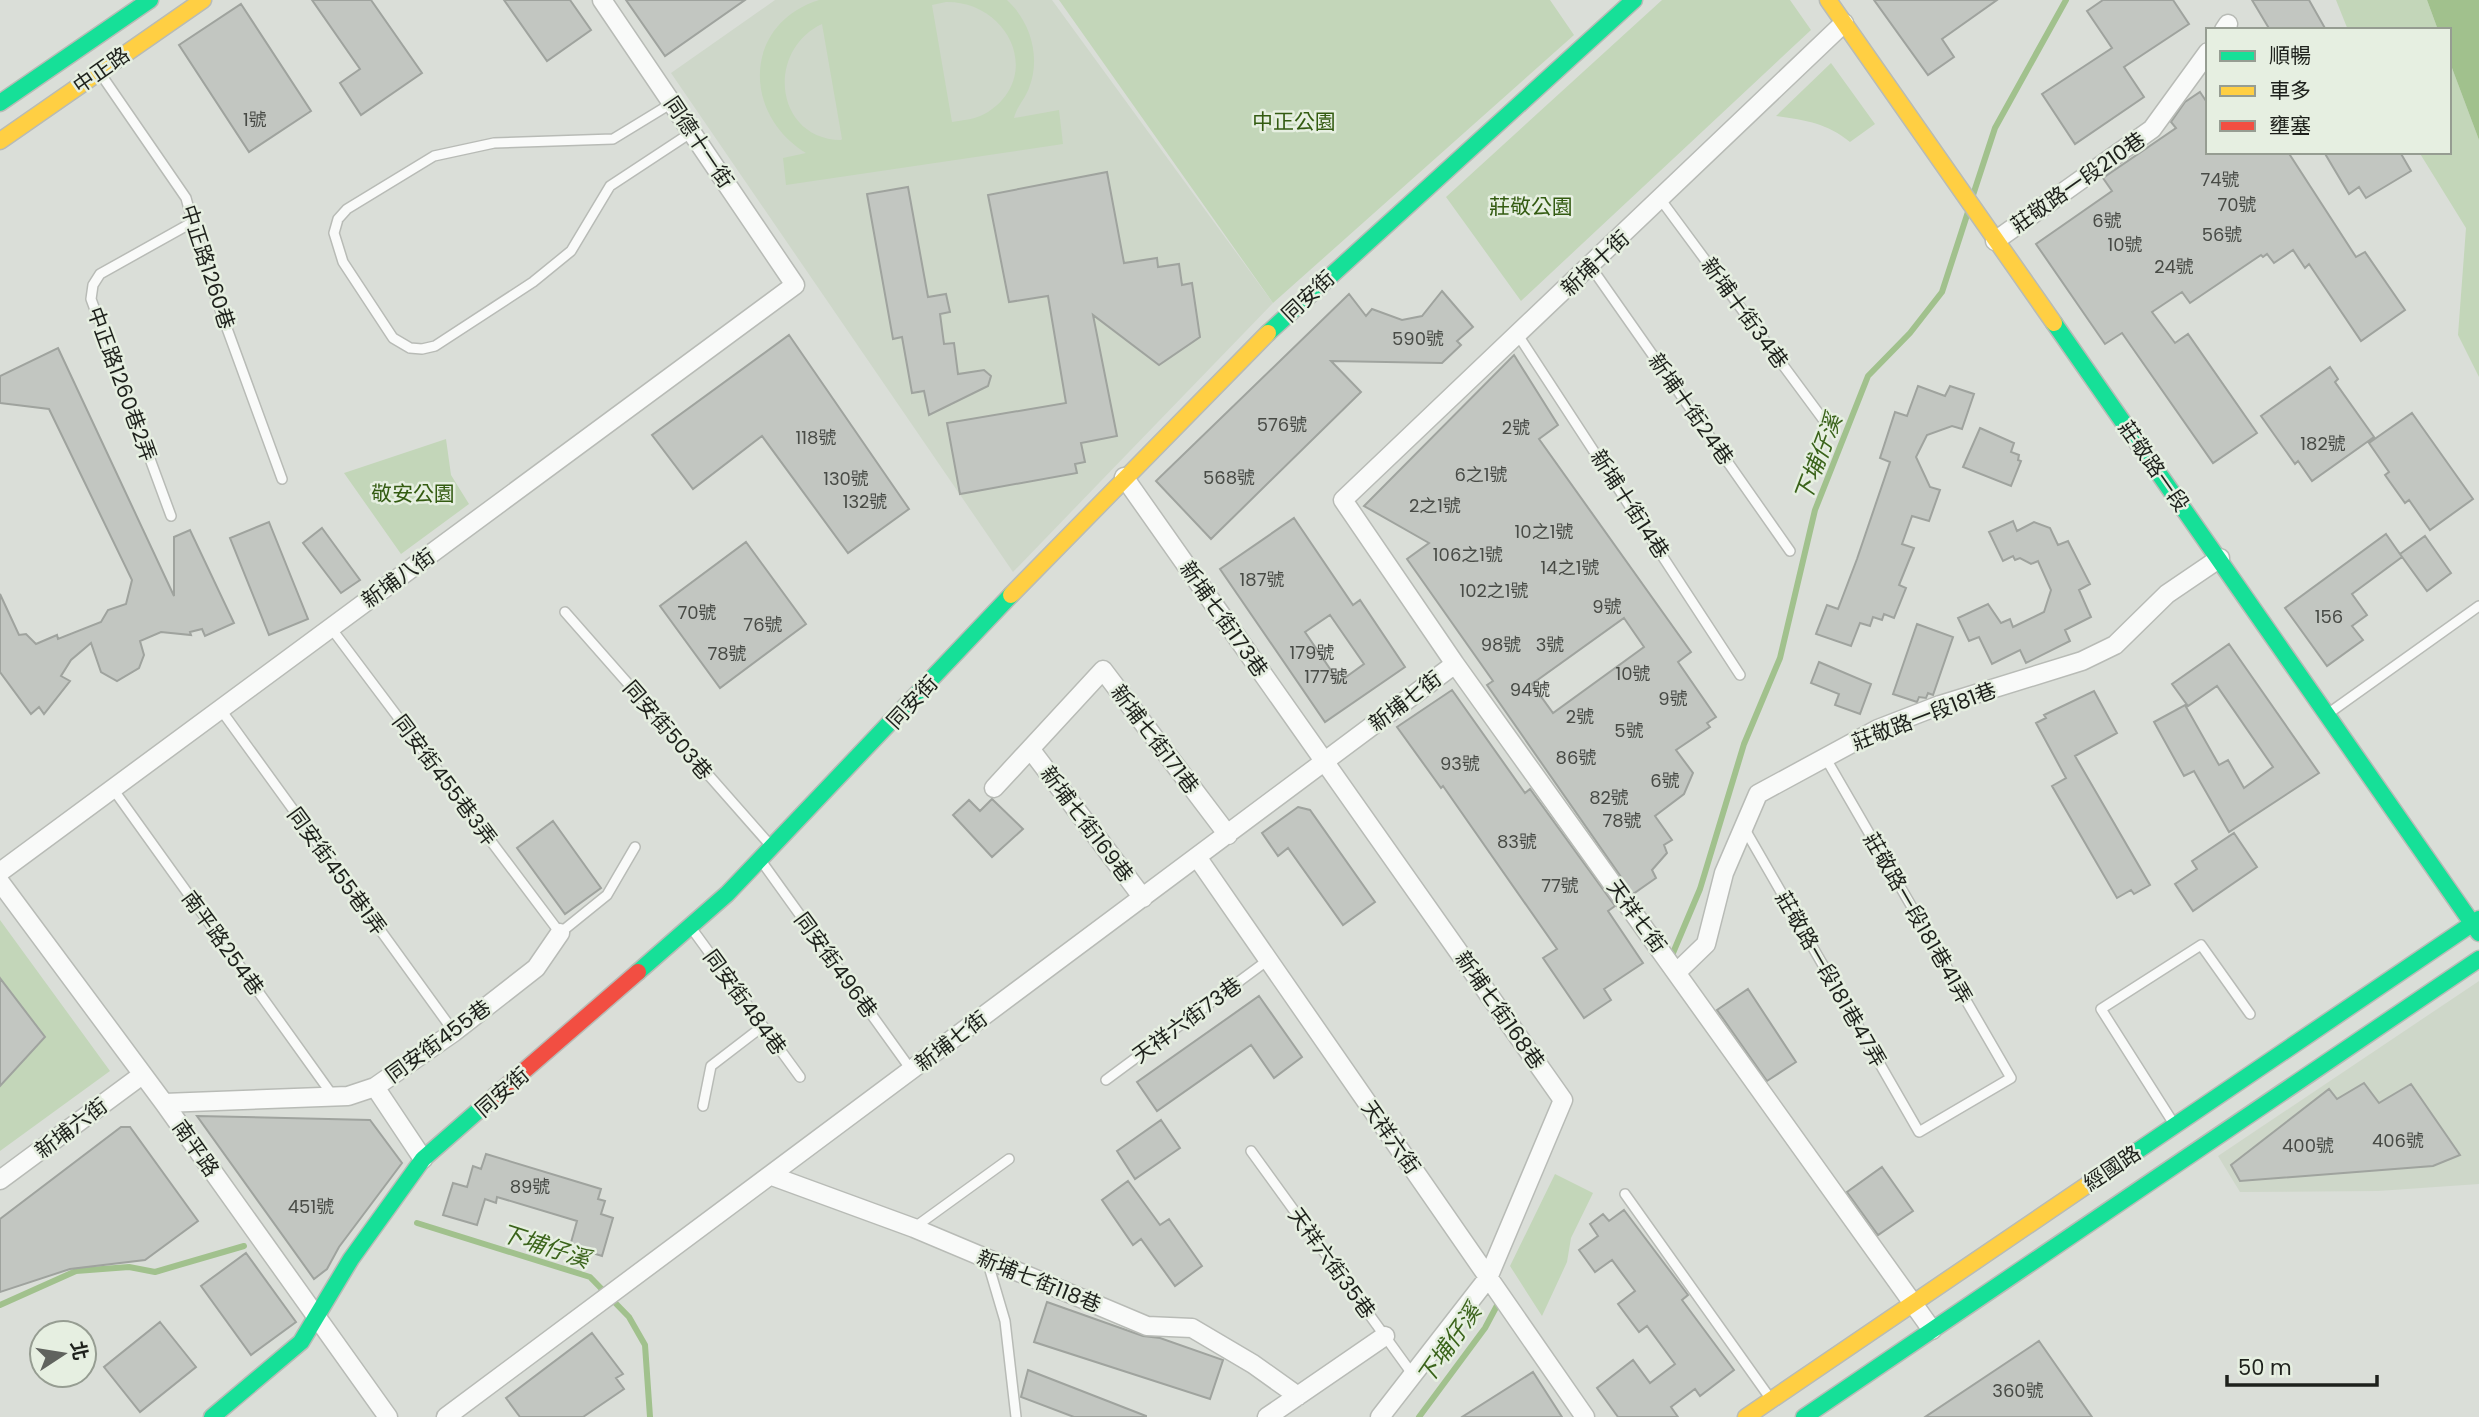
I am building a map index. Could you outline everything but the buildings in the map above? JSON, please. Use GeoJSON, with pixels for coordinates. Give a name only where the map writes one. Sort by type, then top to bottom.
{"type":"FeatureCollection","features":[{"type":"Feature","properties":{"kind":"street","name":"中正路"},"geometry":{"type":"LineString","coordinates":[[0,103],[130,6],[150,0]]}},
{"type":"Feature","properties":{"kind":"street","name":"中正路"},"geometry":{"type":"LineString","coordinates":[[0,141],[203,0]]}},
{"type":"Feature","properties":{"kind":"street","name":"同德十一街"},"geometry":{"type":"LineString","coordinates":[[603,0],[795,285]]}},
{"type":"Feature","properties":{"kind":"street","name":"同安街"},"geometry":{"type":"LineString","coordinates":[[212,1417],[301,1342],[351,1259],[423,1159],[691,927],[766,854],[1124,477],[1308,294],[1634,0]]}},
{"type":"Feature","properties":{"kind":"street","name":"莊敬路一段"},"geometry":{"type":"LineString","coordinates":[[1828,0],[2477,925]]}},
{"type":"Feature","properties":{"kind":"street","name":"新埔十街"},"geometry":{"type":"LineString","coordinates":[[1343,500],[1591,267],[1844,23]]}},
{"type":"Feature","properties":{"kind":"street","name":"莊敬路一段210巷"},"geometry":{"type":"LineString","coordinates":[[1990,234],[2152,129],[2206,55]]}},
{"type":"Feature","properties":{"kind":"street","name":"新埔八街"},"geometry":{"type":"LineString","coordinates":[[0,872],[795,285]]}},
{"type":"Feature","properties":{"kind":"street","name":"新埔七街173巷"},"geometry":{"type":"LineString","coordinates":[[1124,477],[1325,762]]}},
{"type":"Feature","properties":{"kind":"street","name":"天祥七街"},"geometry":{"type":"LineString","coordinates":[[1343,500],[1455,664],[1676,969],[1932,1331]]}},
{"type":"Feature","properties":{"kind":"street","name":"莊敬路一段181巷"},"geometry":{"type":"LineString","coordinates":[[1676,969],[1706,944],[1724,873],[1758,794],[1878,729],[1940,705],[2082,661],[2115,645],[2167,594],[2220,558]]}},
{"type":"Feature","properties":{"kind":"street","name":"新埔七街"},"geometry":{"type":"LineString","coordinates":[[446,1417],[1455,664]]}},
{"type":"Feature","properties":{"kind":"street","name":"新埔七街171巷"},"geometry":{"type":"LineString","coordinates":[[995,788],[1104,670],[1227,835]]}},
{"type":"Feature","properties":{"kind":"street","name":"新埔七街169巷"},"geometry":{"type":"LineString","coordinates":[[1031,750],[1143,898]]}},
{"type":"Feature","properties":{"kind":"street","name":"新埔七街168巷"},"geometry":{"type":"LineString","coordinates":[[1325,762],[1563,1100],[1491,1282]]}},
{"type":"Feature","properties":{"kind":"street","name":"天祥六街"},"geometry":{"type":"LineString","coordinates":[[1197,857],[1585,1417]]}},
{"type":"Feature","properties":{"kind":"street","name":"南平路"},"geometry":{"type":"LineString","coordinates":[[0,882],[164,1103],[388,1417]]}},
{"type":"Feature","properties":{"kind":"street","name":"經國路"},"geometry":{"type":"LineString","coordinates":[[1746,1417],[2175,1125],[2477,925]]}},
{"type":"Feature","properties":{"kind":"street","name":"同安街455巷"},"geometry":{"type":"LineString","coordinates":[[423,1159],[375,1087],[454,1032],[536,968],[560,933]]}},
{"type":"Feature","properties":{"kind":"street","name":"經國路"},"geometry":{"type":"LineString","coordinates":[[1804,1417],[2479,958]]}},
{"type":"Feature","properties":{"kind":"street","name":"新埔六街"},"geometry":{"type":"LineString","coordinates":[[0,1180],[142,1075]]}},
{"type":"Feature","properties":{"kind":"street"},"geometry":{"type":"LineString","coordinates":[[164,1103],[348,1096],[375,1087]]}},
{"type":"Feature","properties":{"kind":"street","name":"新埔七街118巷"},"geometry":{"type":"LineString","coordinates":[[772,1176],[914,1228],[987,1261],[1147,1326],[1192,1328],[1253,1364],[1298,1396]]}},
{"type":"Feature","properties":{"kind":"street"},"geometry":{"type":"LineString","coordinates":[[1380,1417],[1491,1282]]}},
{"type":"Feature","properties":{"kind":"street"},"geometry":{"type":"LineString","coordinates":[[1267,1417],[1385,1336]]}},
{"type":"Feature","properties":{"kind":"lane","name":"中正路1260巷"},"geometry":{"type":"LineString","coordinates":[[99,72],[180,189],[193,222],[206,271],[282,479]]}},
{"type":"Feature","properties":{"kind":"lane"},"geometry":{"type":"LineString","coordinates":[[671,103],[613,139],[494,143],[459,149],[416,164],[347,209],[338,219],[334,233],[342,262],[393,338],[410,348],[435,346],[533,282],[571,251],[610,186],[692,132]]}},
{"type":"Feature","properties":{"kind":"lane","name":"新埔十街34巷"},"geometry":{"type":"LineString","coordinates":[[1661,200],[1829,426]]}},
{"type":"Feature","properties":{"kind":"lane","name":"中正路1260巷2弄"},"geometry":{"type":"LineString","coordinates":[[171,516],[91,299],[93,285],[100,274],[193,222]]}},
{"type":"Feature","properties":{"kind":"lane","name":"新埔十街24巷"},"geometry":{"type":"LineString","coordinates":[[1591,267],[1790,551]]}},
{"type":"Feature","properties":{"kind":"lane","name":"新埔十街14巷"},"geometry":{"type":"LineString","coordinates":[[1518,335],[1740,675]]}},
{"type":"Feature","properties":{"kind":"lane"},"geometry":{"type":"LineString","coordinates":[[2328,714],[2479,606]]}},
{"type":"Feature","properties":{"kind":"lane","name":"同安街503巷"},"geometry":{"type":"LineString","coordinates":[[565,612],[766,854]]}},
{"type":"Feature","properties":{"kind":"lane","name":"同安街455巷3弄"},"geometry":{"type":"LineString","coordinates":[[331,628],[560,933]]}},
{"type":"Feature","properties":{"kind":"lane","name":"同安街455巷1弄"},"geometry":{"type":"LineString","coordinates":[[220,710],[454,1032]]}},
{"type":"Feature","properties":{"kind":"lane","name":"莊敬路一段181巷41弄"},"geometry":{"type":"LineString","coordinates":[[1825,757],[2011,1078],[1919,1132]]}},
{"type":"Feature","properties":{"kind":"lane","name":"南平路254巷"},"geometry":{"type":"LineString","coordinates":[[113,789],[333,1096]]}},
{"type":"Feature","properties":{"kind":"lane","name":"莊敬路一段181巷47弄"},"geometry":{"type":"LineString","coordinates":[[1743,825],[1919,1132]]}},
{"type":"Feature","properties":{"kind":"lane"},"geometry":{"type":"LineString","coordinates":[[560,933],[607,895],[635,847]]}},
{"type":"Feature","properties":{"kind":"lane","name":"同安街496巷"},"geometry":{"type":"LineString","coordinates":[[766,854],[912,1070]]}},
{"type":"Feature","properties":{"kind":"lane","name":"同安街484巷"},"geometry":{"type":"LineString","coordinates":[[691,927],[800,1077]]}},
{"type":"Feature","properties":{"kind":"lane"},"geometry":{"type":"LineString","coordinates":[[2175,1125],[2101,1009],[2201,944],[2250,1014]]}},
{"type":"Feature","properties":{"kind":"lane","name":"天祥六街73巷"},"geometry":{"type":"LineString","coordinates":[[1106,1080],[1268,960]]}},
{"type":"Feature","properties":{"kind":"lane"},"geometry":{"type":"LineString","coordinates":[[703,1106],[711,1066],[762,1026]]}},
{"type":"Feature","properties":{"kind":"lane","name":"天祥六街35巷"},"geometry":{"type":"LineString","coordinates":[[1251,1151],[1413,1374]]}},
{"type":"Feature","properties":{"kind":"lane"},"geometry":{"type":"LineString","coordinates":[[914,1228],[1009,1159]]}},
{"type":"Feature","properties":{"kind":"lane"},"geometry":{"type":"LineString","coordinates":[[1625,1194],[1772,1399]]}},
{"type":"Feature","properties":{"kind":"lane"},"geometry":{"type":"LineString","coordinates":[[987,1261],[1005,1321],[1016,1417]]}},
{"type":"Feature","properties":{"kind":"shaded area"},"geometry":{"type":"Polygon","coordinates":[[[775,0],[1052,0],[1273,303],[1013,572],[671,73],[775,0]]]}},
{"type":"Feature","properties":{"kind":"shaded area"},"geometry":{"type":"Polygon","coordinates":[[[2427,0],[2479,0],[2479,140],[2451,65],[2451,28],[2437,28],[2427,0]]]}},
{"type":"Feature","properties":{"kind":"shaded area"},"geometry":{"type":"Polygon","coordinates":[[[2479,981],[2479,1184],[2378,1191],[2240,1192],[2218,1156],[2479,981]]]}},
{"type":"Feature","properties":{"kind":"green space"},"geometry":{"type":"Polygon","coordinates":[[[819,0],[1007,0],[1028,30],[1034,53],[1032,77],[1014,118],[1059,110],[1063,144],[786,185],[783,158],[806,153],[785,136],[770,116],[762,94],[760,71],[765,49],[776,29],[794,12],[819,0]],[[946,2],[932,5],[952,122],[984,114],[1005,97],[1014,79],[1016,61],[1011,43],[1001,27],[987,14],[968,5],[946,2]],[[822,24],[804,37],[792,53],[786,72],[785,92],[791,110],[802,125],[819,136],[841,140],[842,139],[822,24]]]}},
{"type":"Feature","properties":{"kind":"green space","name":"中正公園"},"geometry":{"type":"Polygon","coordinates":[[[1059,0],[1550,0],[1574,35],[1273,303],[1059,0]]]}},
{"type":"Feature","properties":{"kind":"green space","name":"莊敬公園"},"geometry":{"type":"Polygon","coordinates":[[[1662,0],[1790,0],[1811,30],[1521,301],[1446,197],[1662,0]]]}},
{"type":"Feature","properties":{"kind":"green space"},"geometry":{"type":"Polygon","coordinates":[[[2336,0],[2427,0],[2437,28],[2347,28],[2336,0]]]}},
{"type":"Feature","properties":{"kind":"green space"},"geometry":{"type":"Polygon","coordinates":[[[1831,63],[1875,124],[1850,142],[1824,126],[1776,116],[1831,63]]]}},
{"type":"Feature","properties":{"kind":"green space"},"geometry":{"type":"Polygon","coordinates":[[[2451,65],[2479,140],[2479,377],[2458,335],[2466,228],[2420,154],[2451,154],[2451,65]]]}},
{"type":"Feature","properties":{"kind":"green space","name":"敬安公園"},"geometry":{"type":"Polygon","coordinates":[[[446,439],[451,475],[469,504],[401,554],[344,473],[446,439]]]}},
{"type":"Feature","properties":{"kind":"green space"},"geometry":{"type":"Polygon","coordinates":[[[0,920],[110,1071],[0,1151],[0,920]]]}},
{"type":"Feature","properties":{"kind":"green space"},"geometry":{"type":"Polygon","coordinates":[[[1555,1174],[1593,1193],[1571,1238],[1567,1262],[1542,1316],[1510,1266],[1555,1174]]]}},
{"type":"Feature","properties":{"kind":"waterway","name":"下埔仔溪"},"geometry":{"type":"LineString","coordinates":[[1973,195],[1995,128],[2066,0]]}},
{"type":"Feature","properties":{"kind":"waterway","name":"下埔仔溪"},"geometry":{"type":"LineString","coordinates":[[1670,960],[1700,889],[1744,744],[1780,658],[1815,510],[1868,376],[1910,333],[1942,292],[1968,212]]}},
{"type":"Feature","properties":{"kind":"waterway","name":"下埔仔溪"},"geometry":{"type":"LineString","coordinates":[[417,1223],[590,1277],[629,1317],[645,1345],[650,1417]]}},
{"type":"Feature","properties":{"kind":"waterway","name":"下埔仔溪"},"geometry":{"type":"LineString","coordinates":[[0,1305],[76,1271],[129,1267],[155,1272],[244,1246]]}},
{"type":"Feature","properties":{"kind":"waterway","name":"下埔仔溪"},"geometry":{"type":"LineString","coordinates":[[1419,1417],[1485,1328],[1501,1298]]}},
{"type":"Feature","properties":{"kind":"traffic: fast"},"geometry":{"type":"LineString","coordinates":[[0,103],[150,0]]}},
{"type":"Feature","properties":{"kind":"traffic: fast"},"geometry":{"type":"LineString","coordinates":[[1268,333],[1634,0]]}},
{"type":"Feature","properties":{"kind":"traffic: fast"},"geometry":{"type":"LineString","coordinates":[[2054,323],[2479,933]]}},
{"type":"Feature","properties":{"kind":"traffic: fast"},"geometry":{"type":"LineString","coordinates":[[638,972],[727,894],[1011,595]]}},
{"type":"Feature","properties":{"kind":"traffic: fast"},"geometry":{"type":"LineString","coordinates":[[2093,1181],[2479,919]]}},
{"type":"Feature","properties":{"kind":"traffic: fast"},"geometry":{"type":"LineString","coordinates":[[1804,1417],[2479,959]]}},
{"type":"Feature","properties":{"kind":"traffic: fast"},"geometry":{"type":"LineString","coordinates":[[212,1417],[301,1342],[351,1259],[423,1159],[495,1096]]}},
{"type":"Feature","properties":{"kind":"traffic: slow"},"geometry":{"type":"LineString","coordinates":[[0,141],[203,0]]}},
{"type":"Feature","properties":{"kind":"traffic: slow"},"geometry":{"type":"LineString","coordinates":[[1828,0],[2054,323]]}},
{"type":"Feature","properties":{"kind":"traffic: slow"},"geometry":{"type":"LineString","coordinates":[[1011,595],[1268,333]]}},
{"type":"Feature","properties":{"kind":"traffic: slow"},"geometry":{"type":"LineString","coordinates":[[1746,1417],[2093,1181]]}},
{"type":"Feature","properties":{"kind":"traffic: jam"},"geometry":{"type":"LineString","coordinates":[[495,1096],[638,972]]}}]}
